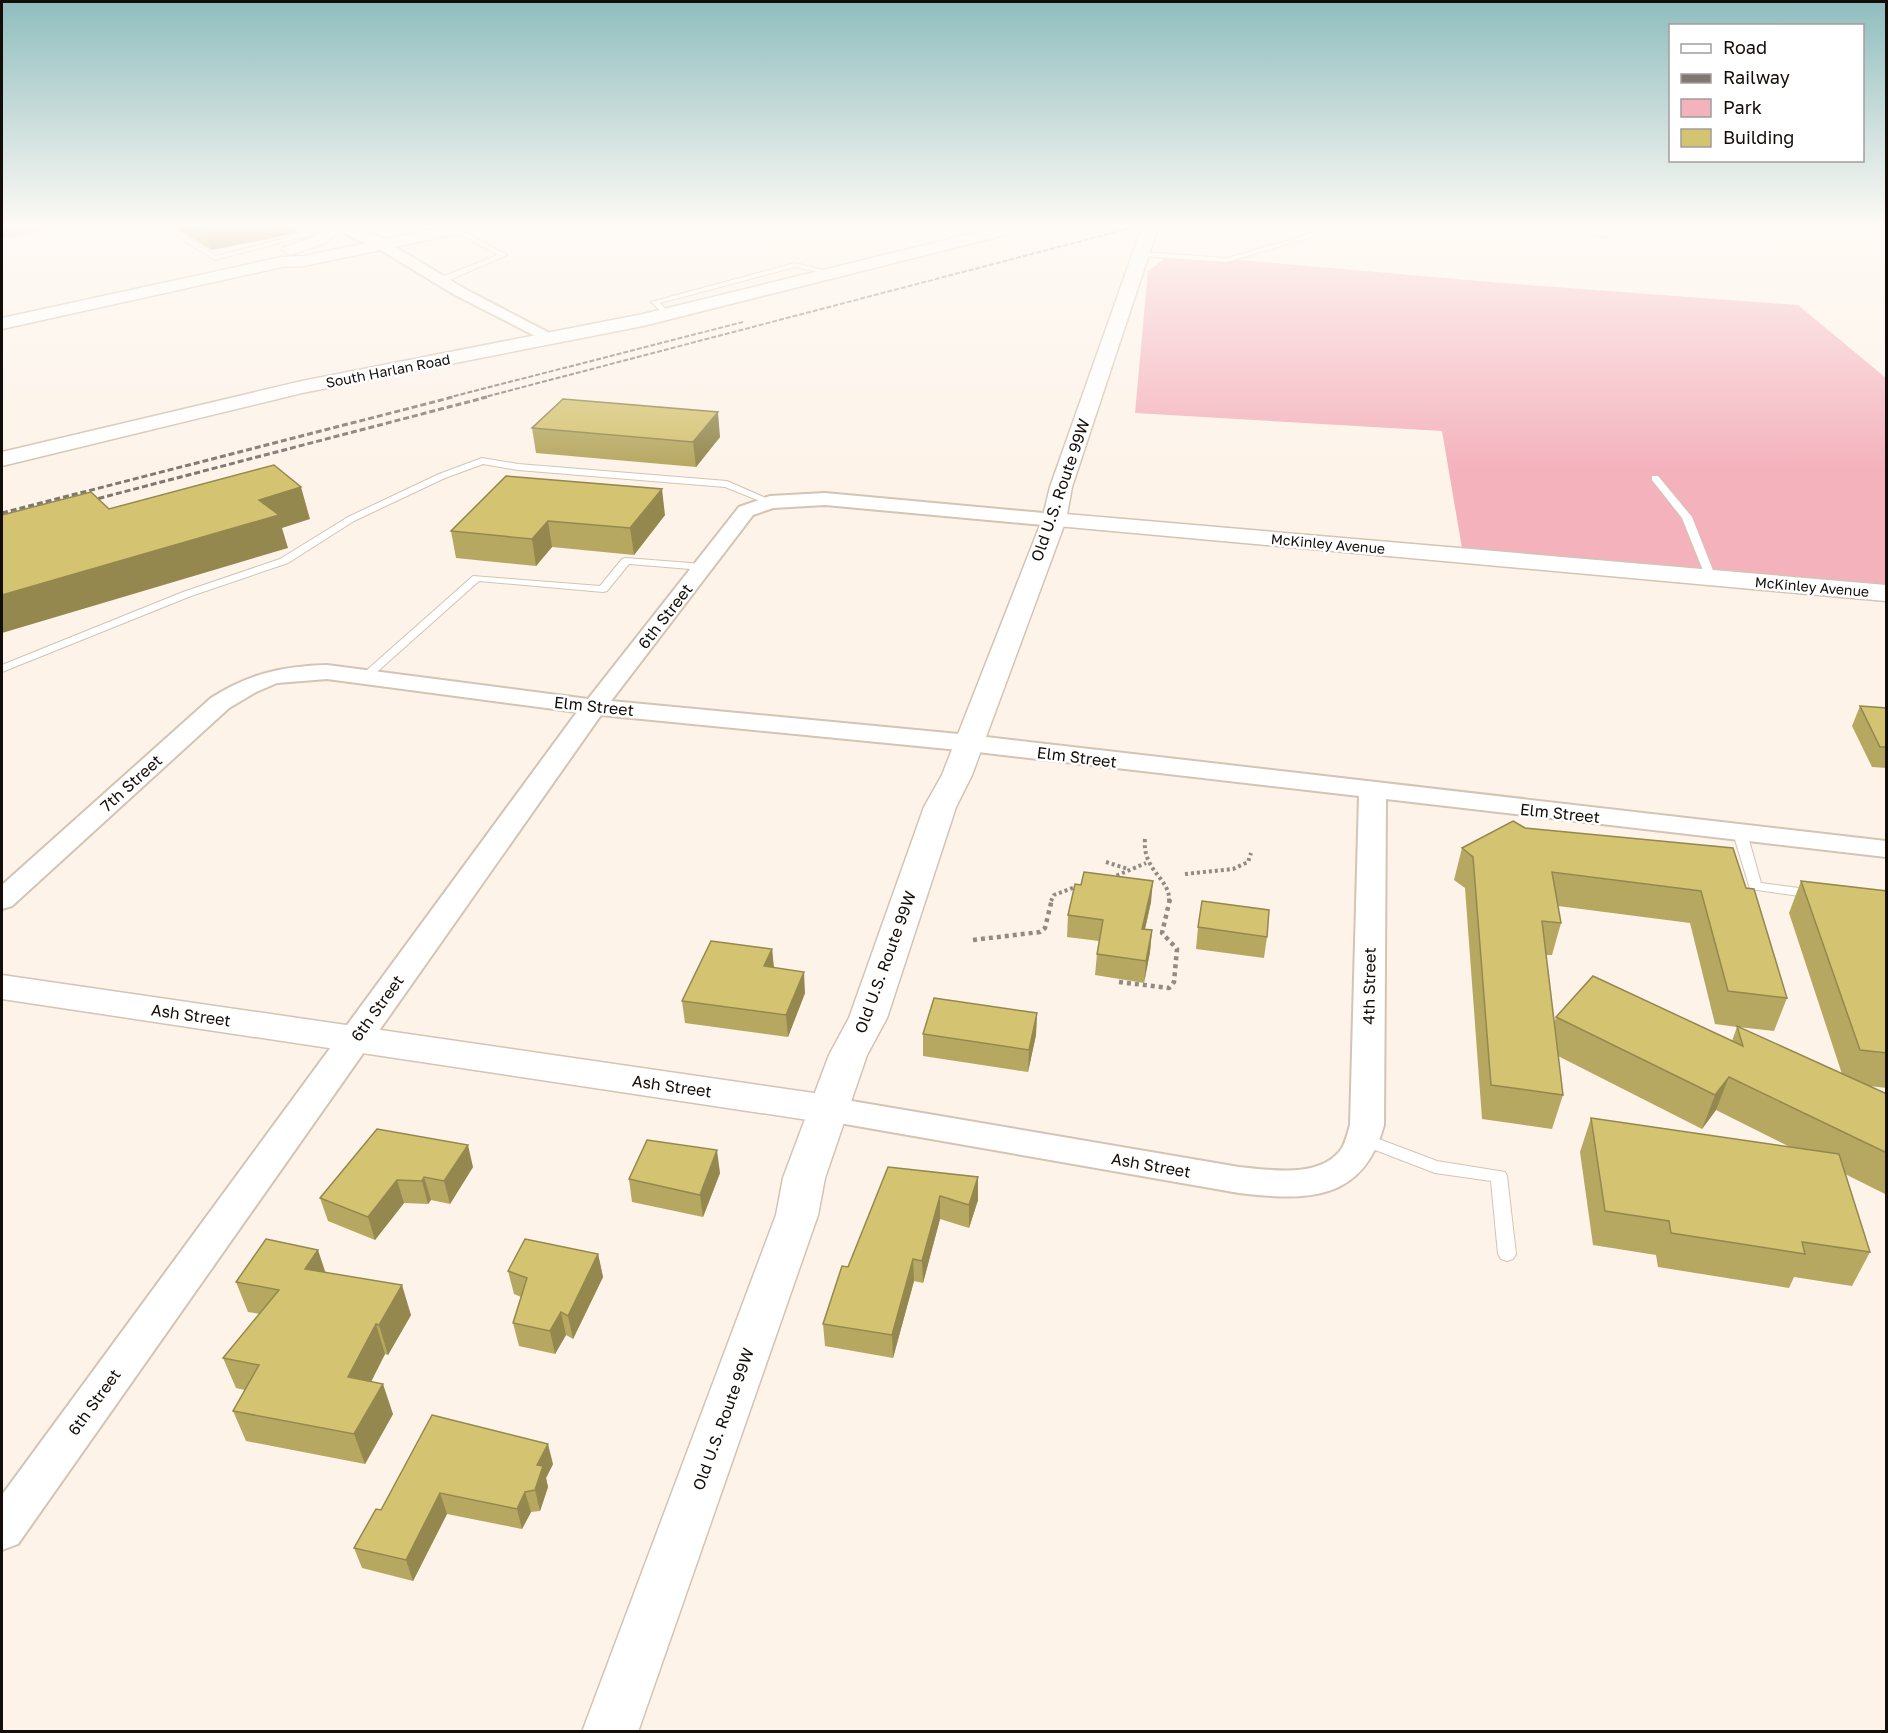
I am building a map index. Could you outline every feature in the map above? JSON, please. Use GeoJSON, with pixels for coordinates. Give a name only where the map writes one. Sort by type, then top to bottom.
{"type":"FeatureCollection","features":[{"type":"Feature","properties":{"kind":"main road"},"geometry":{"type":"LineString","coordinates":[[2,324],[76,308]]}},
{"type":"Feature","properties":{"kind":"main road","name":"South Harlan Road"},"geometry":{"type":"LineString","coordinates":[[2,459],[302,387],[553,339],[691,308]]}},
{"type":"Feature","properties":{"kind":"main road","name":"Old U.S. Route 99W"},"geometry":{"type":"LineString","coordinates":[[610,1731],[793,1227],[804,1178],[825,1117],[848,1055],[868,1018],[940,807],[957,775],[1054,520],[1061,487],[1123,308]]}},
{"type":"Feature","properties":{"kind":"main road","name":"McKinley Avenue"},"geometry":{"type":"LineString","coordinates":[[1054,520],[1887,593]]}},
{"type":"Feature","properties":{"kind":"main road","name":"Ash Street"},"geometry":{"type":"LineString","coordinates":[[2,987],[350,1046],[825,1117]]}},
{"type":"Feature","properties":{"kind":"main road","name":"Ash Street"},"geometry":{"type":"LineString","coordinates":[[2,1001],[350,1046]]}},
{"type":"Feature","properties":{"kind":"street"},"geometry":{"type":"LineString","coordinates":[[494,308],[553,339]]}},
{"type":"Feature","properties":{"kind":"street","name":"McKinley Avenue"},"geometry":{"type":"LineString","coordinates":[[770,502],[825,499],[1054,520]]}},
{"type":"Feature","properties":{"kind":"street","name":"6th Street"},"geometry":{"type":"LineString","coordinates":[[2,1530],[594,707],[746,511],[770,502]]}},
{"type":"Feature","properties":{"kind":"street","name":"Elm Street"},"geometry":{"type":"LineString","coordinates":[[268,676],[285,672],[327,672],[594,707],[969,743],[1373,792],[1887,849]]}},
{"type":"Feature","properties":{"kind":"street","name":"7th Street"},"geometry":{"type":"LineString","coordinates":[[2,900],[220,703],[243,687],[268,676]]}},
{"type":"Feature","properties":{"kind":"street","name":"4th Street"},"geometry":{"type":"LineString","coordinates":[[1340,1172],[1356,1157],[1367,1125],[1373,792]]}},
{"type":"Feature","properties":{"kind":"street","name":"Ash Street"},"geometry":{"type":"LineString","coordinates":[[825,1117],[1239,1180],[1268,1183],[1310,1182],[1340,1172]]}},
{"type":"Feature","properties":{"kind":"lane"},"geometry":{"type":"LineString","coordinates":[[2,669],[187,594],[284,561],[351,519],[442,476],[482,461],[518,467],[727,484],[770,502]]}},
{"type":"Feature","properties":{"kind":"lane"},"geometry":{"type":"LineString","coordinates":[[1655,478],[1687,516],[1711,578]]}},
{"type":"Feature","properties":{"kind":"lane"},"geometry":{"type":"LineString","coordinates":[[365,677],[477,578],[603,589],[626,561],[703,567]]}},
{"type":"Feature","properties":{"kind":"lane"},"geometry":{"type":"LineString","coordinates":[[1740,833],[1755,886],[1832,896]]}},
{"type":"Feature","properties":{"kind":"lane"},"geometry":{"type":"LineString","coordinates":[[1363,1139],[1435,1167],[1499,1176],[1507,1254]]}},
{"type":"Feature","properties":{"kind":"path"},"geometry":{"type":"LineString","coordinates":[[1119,982],[1169,988],[1174,982],[1177,949],[1162,933],[1170,897],[1146,864],[1143,851],[1145,839]]}},
{"type":"Feature","properties":{"kind":"path"},"geometry":{"type":"LineString","coordinates":[[1185,874],[1239,868],[1248,862],[1251,853]]}},
{"type":"Feature","properties":{"kind":"path"},"geometry":{"type":"LineString","coordinates":[[1106,862],[1128,870]]}},
{"type":"Feature","properties":{"kind":"path"},"geometry":{"type":"LineString","coordinates":[[1107,879],[1146,864]]}},
{"type":"Feature","properties":{"kind":"path"},"geometry":{"type":"LineString","coordinates":[[973,940],[997,939],[1040,932],[1045,928],[1048,908],[1054,895],[1088,882]]}},
{"type":"Feature","properties":{"kind":"green space"},"geometry":{"type":"Polygon","coordinates":[[[1145,308],[1801,308],[1886,378],[1886,586],[1462,548],[1442,431],[1135,413],[1145,308]]]}},
{"type":"Feature","properties":{"kind":"building"},"geometry":{"type":"Polygon","coordinates":[[[563,399],[718,412],[693,442],[532,428],[563,399]]]}},
{"type":"Feature","properties":{"kind":"building"},"geometry":{"type":"Polygon","coordinates":[[[274,465],[301,487],[259,500],[279,515],[2,595],[2,515],[91,492],[109,509],[274,465]]]}},
{"type":"Feature","properties":{"kind":"building"},"geometry":{"type":"Polygon","coordinates":[[[506,476],[662,489],[630,528],[548,521],[532,539],[451,531],[506,476]]]}},
{"type":"Feature","properties":{"kind":"building"},"geometry":{"type":"Polygon","coordinates":[[[1860,706],[1887,708],[1887,747],[1880,747],[1860,706]]]}},
{"type":"Feature","properties":{"kind":"building"},"geometry":{"type":"Polygon","coordinates":[[[1513,821],[1525,828],[1733,848],[1746,888],[1754,889],[1787,998],[1728,991],[1701,891],[1552,872],[1561,923],[1542,921],[1563,1095],[1491,1085],[1473,857],[1462,848],[1513,821]]]}},
{"type":"Feature","properties":{"kind":"building"},"geometry":{"type":"Polygon","coordinates":[[[1084,872],[1153,881],[1142,929],[1152,930],[1146,961],[1097,954],[1103,920],[1068,915],[1075,884],[1081,885],[1084,872]]]}},
{"type":"Feature","properties":{"kind":"building"},"geometry":{"type":"Polygon","coordinates":[[[1801,881],[1887,891],[1887,1053],[1860,1050],[1801,881]]]}},
{"type":"Feature","properties":{"kind":"building"},"geometry":{"type":"Polygon","coordinates":[[[1202,901],[1269,910],[1267,937],[1198,927],[1202,901]]]}},
{"type":"Feature","properties":{"kind":"building"},"geometry":{"type":"Polygon","coordinates":[[[711,941],[772,949],[764,966],[804,972],[786,1015],[682,1001],[711,941]]]}},
{"type":"Feature","properties":{"kind":"building"},"geometry":{"type":"Polygon","coordinates":[[[1593,976],[1743,1046],[1737,1026],[1887,1094],[1887,1153],[1729,1077],[1715,1095],[1556,1017],[1593,976]]]}},
{"type":"Feature","properties":{"kind":"building"},"geometry":{"type":"Polygon","coordinates":[[[934,998],[1037,1013],[1029,1050],[923,1034],[934,998]]]}},
{"type":"Feature","properties":{"kind":"building"},"geometry":{"type":"Polygon","coordinates":[[[1591,1118],[1839,1154],[1870,1252],[1802,1242],[1805,1254],[1671,1233],[1669,1221],[1605,1211],[1591,1118]]]}},
{"type":"Feature","properties":{"kind":"building"},"geometry":{"type":"Polygon","coordinates":[[[377,1129],[468,1145],[444,1181],[424,1177],[422,1181],[397,1180],[368,1217],[320,1198],[377,1129]]]}},
{"type":"Feature","properties":{"kind":"building"},"geometry":{"type":"Polygon","coordinates":[[[647,1140],[717,1150],[700,1195],[629,1179],[647,1140]]]}},
{"type":"Feature","properties":{"kind":"building"},"geometry":{"type":"Polygon","coordinates":[[[888,1167],[978,1177],[969,1205],[940,1196],[922,1261],[913,1259],[892,1335],[823,1324],[842,1266],[848,1267],[888,1167]]]}},
{"type":"Feature","properties":{"kind":"building"},"geometry":{"type":"Polygon","coordinates":[[[266,1239],[318,1250],[305,1269],[402,1285],[379,1325],[376,1324],[348,1377],[383,1384],[354,1434],[233,1411],[259,1365],[223,1358],[279,1290],[236,1282],[266,1239]]]}},
{"type":"Feature","properties":{"kind":"building"},"geometry":{"type":"Polygon","coordinates":[[[525,1239],[598,1254],[568,1316],[561,1312],[550,1331],[513,1323],[527,1278],[508,1271],[525,1239]]]}},
{"type":"Feature","properties":{"kind":"building"},"geometry":{"type":"Polygon","coordinates":[[[432,1415],[548,1444],[537,1465],[543,1466],[535,1490],[525,1492],[517,1509],[440,1493],[406,1560],[354,1548],[376,1509],[381,1510],[432,1415]]]}},
{"type":"Feature","properties":{"kind":"railway"},"geometry":{"type":"LineString","coordinates":[[481,398],[826,308]]}},
{"type":"Feature","properties":{"kind":"railway"},"geometry":{"type":"LineString","coordinates":[[447,398],[743,322]]}},
{"type":"Feature","properties":{"kind":"railway"},"geometry":{"type":"LineString","coordinates":[[2,513],[453,397]]}},
{"type":"Feature","properties":{"kind":"railway"},"geometry":{"type":"LineString","coordinates":[[81,503],[487,397]]}}]}
